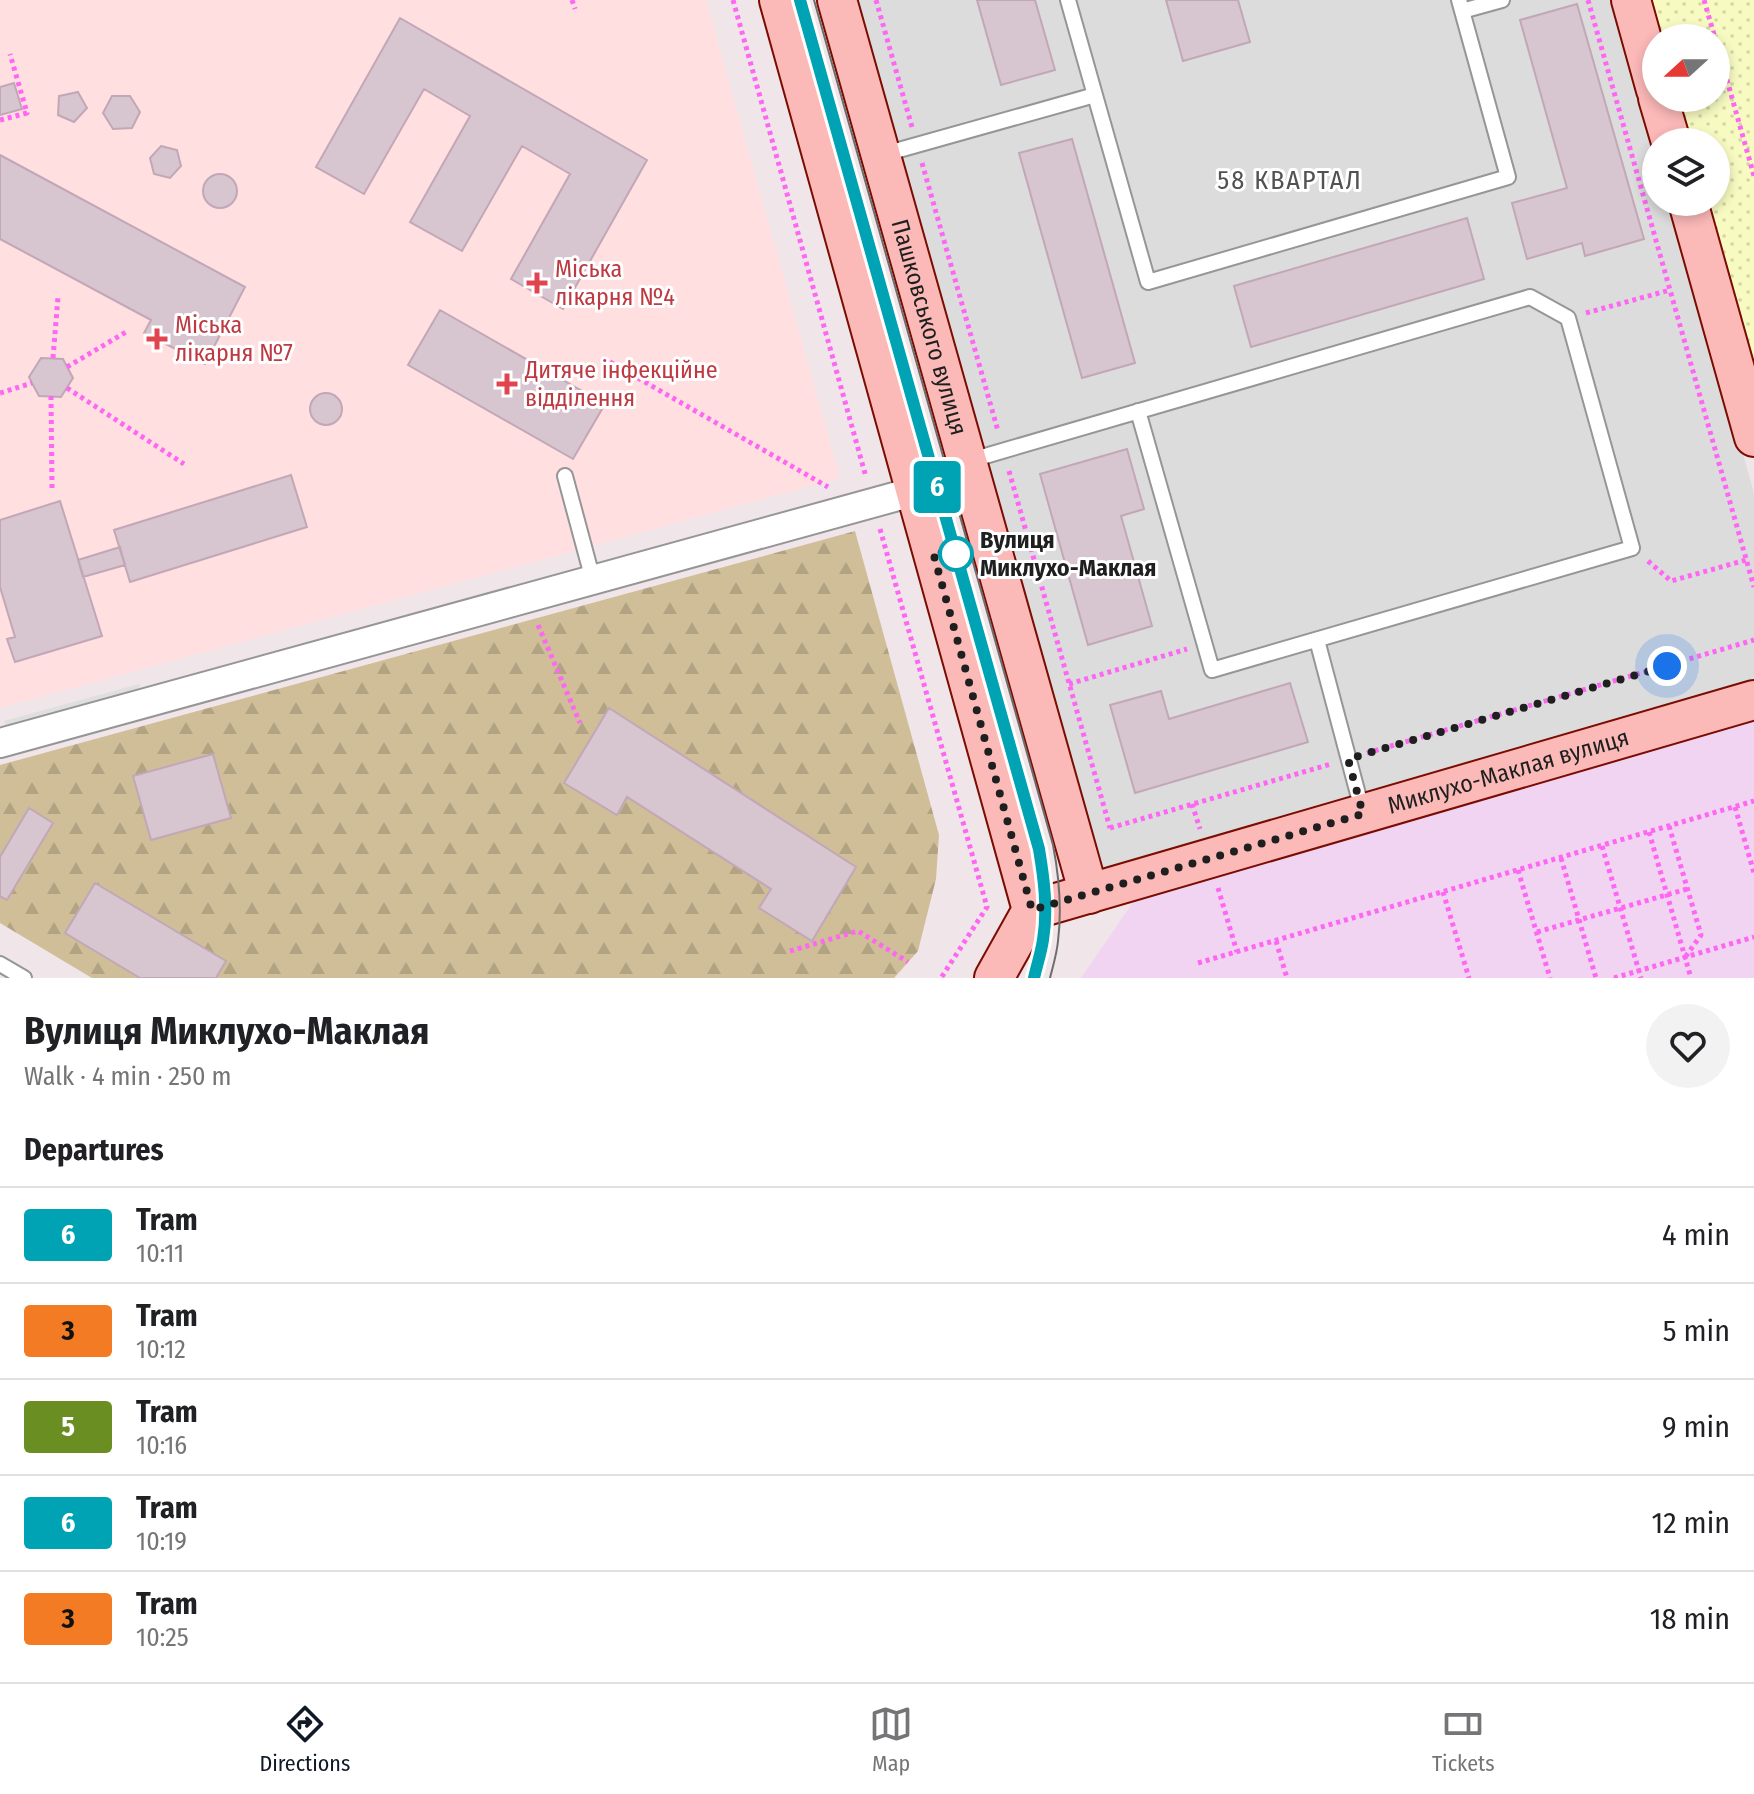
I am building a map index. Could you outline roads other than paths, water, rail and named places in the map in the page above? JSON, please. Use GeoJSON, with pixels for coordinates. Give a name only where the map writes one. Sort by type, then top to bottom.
{"type":"FeatureCollection","features":[{"type":"Feature","properties":{"kind":"street"},"geometry":{"type":"LineString","coordinates":[[779,0],[1032,910],[994,978]]}},
{"type":"Feature","properties":{"kind":"street","name":"Пашковського вулиця"},"geometry":{"type":"LineString","coordinates":[[837,0],[1089,894]]}},
{"type":"Feature","properties":{"kind":"street"},"geometry":{"type":"LineString","coordinates":[[1631,0],[1642,40]]}},
{"type":"Feature","properties":{"kind":"street"},"geometry":{"type":"LineString","coordinates":[[1692,216],[1754,437]]}},
{"type":"Feature","properties":{"kind":"street"},"geometry":{"type":"LineString","coordinates":[[0,743],[916,491],[969,469]]}},
{"type":"Feature","properties":{"kind":"street","name":"Миклухо-Маклая вулиця"},"geometry":{"type":"LineString","coordinates":[[1032,910],[1754,700]]}},
{"type":"Feature","properties":{"kind":"street"},"geometry":{"type":"LineString","coordinates":[[1009,978],[1089,894]]}},
{"type":"Feature","properties":{"kind":"lane"},"geometry":{"type":"LineString","coordinates":[[1068,0],[1148,282],[1508,177],[1461,5],[1502,0]]}},
{"type":"Feature","properties":{"kind":"lane"},"geometry":{"type":"LineString","coordinates":[[881,155],[1095,95]]}},
{"type":"Feature","properties":{"kind":"lane"},"geometry":{"type":"LineString","coordinates":[[969,469],[1003,450],[1530,297],[1568,318],[1632,548],[1212,670],[1138,411]]}},
{"type":"Feature","properties":{"kind":"lane"},"geometry":{"type":"LineString","coordinates":[[565,476],[593,580]]}},
{"type":"Feature","properties":{"kind":"lane"},"geometry":{"type":"LineString","coordinates":[[1317,640],[1363,814]]}},
{"type":"Feature","properties":{"kind":"lane"},"geometry":{"type":"LineString","coordinates":[[0,964],[24,978]]}},
{"type":"Feature","properties":{"kind":"tram line"},"geometry":{"type":"LineString","coordinates":[[800,0],[1039,849],[1045,917],[1034,978]]}},
{"type":"Feature","properties":{"kind":"tram line","name":"6"},"geometry":{"type":"LineString","coordinates":[[800,0],[1039,849],[1045,906],[1043,939],[1034,978]]}},
{"type":"Feature","properties":{"kind":"tram line"},"geometry":{"type":"LineString","coordinates":[[814,0],[1053,845],[1060,917],[1050,978]]}},
{"type":"Feature","properties":{"kind":"place","name":"Міська лікарня №4"},"geometry":{"type":"Point","coordinates":[537,283]}},
{"type":"Feature","properties":{"kind":"place","name":"Міська лікарня №7"},"geometry":{"type":"Point","coordinates":[157,339]}},
{"type":"Feature","properties":{"kind":"place","name":"Дитяче інфекційне відділення"},"geometry":{"type":"Point","coordinates":[507,384]}},
{"type":"Feature","properties":{"kind":"place","name":"Вулиця Миклухо-Маклая"},"geometry":{"type":"Point","coordinates":[956,554]}},
{"type":"Feature","properties":{"kind":"district","name":"58 КВАРТАЛ"},"geometry":{"type":"Point","coordinates":[1290,180]}}]}
